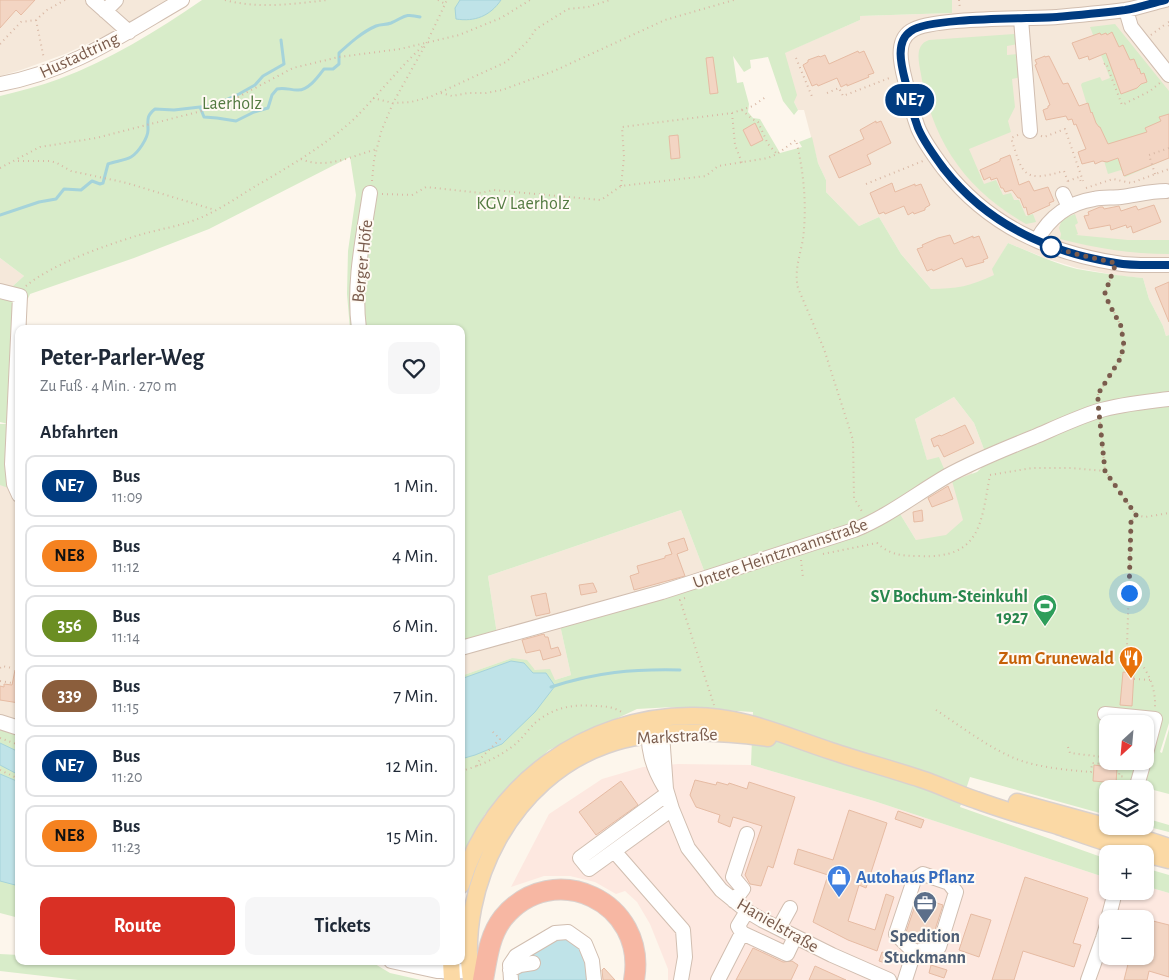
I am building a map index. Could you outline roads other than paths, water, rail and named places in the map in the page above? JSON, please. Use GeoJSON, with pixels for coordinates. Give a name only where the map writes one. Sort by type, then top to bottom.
{"type":"FeatureCollection","features":[{"type":"Feature","properties":{"kind":"highway"},"geometry":{"type":"LineString","coordinates":[[475,977],[487,954],[493,936],[503,918],[513,908],[526,899],[545,892],[565,890],[588,895],[608,905],[616,912],[632,940],[636,956],[634,980]]}},
{"type":"Feature","properties":{"kind":"main road","name":"Markstraße"},"geometry":{"type":"LineString","coordinates":[[465,873],[486,828],[505,801],[554,758],[592,737],[628,724],[652,719],[691,716],[715,717],[774,730],[829,750],[922,779],[978,792],[1128,845]]}},
{"type":"Feature","properties":{"kind":"main road","name":"Markstraße"},"geometry":{"type":"LineString","coordinates":[[475,977],[469,944],[476,899],[486,865],[500,835],[511,817],[534,791],[577,759],[605,745],[631,738],[690,733],[752,735],[829,750]]}},
{"type":"Feature","properties":{"kind":"main road","name":"Markstraße"},"geometry":{"type":"LineString","coordinates":[[1154,847],[1169,847]]}},
{"type":"Feature","properties":{"kind":"main road","name":"Markstraße"},"geometry":{"type":"LineString","coordinates":[[1154,854],[1169,860]]}},
{"type":"Feature","properties":{"kind":"street","name":"Hustadtring"},"geometry":{"type":"LineString","coordinates":[[93,0],[129,32]]}},
{"type":"Feature","properties":{"kind":"street","name":"Hustadtring"},"geometry":{"type":"LineString","coordinates":[[105,11],[116,0]]}},
{"type":"Feature","properties":{"kind":"street","name":"Hustadtring"},"geometry":{"type":"LineString","coordinates":[[0,84],[46,72],[84,56],[182,0]]}},
{"type":"Feature","properties":{"kind":"street"},"geometry":{"type":"LineString","coordinates":[[1165,0],[1126,10],[923,25],[906,35],[901,55],[903,73],[919,129],[935,157],[953,180],[987,212],[1036,240],[1067,252],[1116,263],[1169,265]]}},
{"type":"Feature","properties":{"kind":"street"},"geometry":{"type":"LineString","coordinates":[[1126,10],[1131,27],[1166,78]]}},
{"type":"Feature","properties":{"kind":"street"},"geometry":{"type":"LineString","coordinates":[[1020,19],[1030,131]]}},
{"type":"Feature","properties":{"kind":"street"},"geometry":{"type":"LineString","coordinates":[[1066,187],[1069,207]]}},
{"type":"Feature","properties":{"kind":"street"},"geometry":{"type":"LineString","coordinates":[[1036,240],[1044,227],[1069,207],[1091,199],[1121,197],[1149,191],[1166,191]]}},
{"type":"Feature","properties":{"kind":"street","name":"Berger Höfe"},"geometry":{"type":"LineString","coordinates":[[359,325],[357,284],[360,252],[370,193]]}},
{"type":"Feature","properties":{"kind":"street"},"geometry":{"type":"LineString","coordinates":[[0,291],[20,296],[19,325]]}},
{"type":"Feature","properties":{"kind":"street","name":"Untere Heintzmannstraße"},"geometry":{"type":"LineString","coordinates":[[465,647],[803,555],[835,537],[869,524],[918,492],[996,452],[1098,411],[1131,403],[1169,399]]}},
{"type":"Feature","properties":{"kind":"street"},"geometry":{"type":"LineString","coordinates":[[15,401],[12,464],[15,486]]}},
{"type":"Feature","properties":{"kind":"street"},"geometry":{"type":"LineString","coordinates":[[1105,714],[1115,715]]}},
{"type":"Feature","properties":{"kind":"street","name":"Hanielstraße"},"geometry":{"type":"LineString","coordinates":[[652,719],[655,735],[656,774],[666,791],[688,848],[721,890],[747,911],[795,937],[869,976],[889,980]]}},
{"type":"Feature","properties":{"kind":"street"},"geometry":{"type":"LineString","coordinates":[[0,722],[15,727]]}},
{"type":"Feature","properties":{"kind":"street"},"geometry":{"type":"LineString","coordinates":[[666,791],[580,858],[589,869],[672,809]]}},
{"type":"Feature","properties":{"kind":"street"},"geometry":{"type":"LineString","coordinates":[[734,901],[743,889],[733,877],[747,834]]}},
{"type":"Feature","properties":{"kind":"street"},"geometry":{"type":"LineString","coordinates":[[614,851],[683,930],[685,957],[681,980]]}},
{"type":"Feature","properties":{"kind":"street"},"geometry":{"type":"LineString","coordinates":[[923,874],[949,883],[956,892],[938,947],[914,952],[896,934],[914,880],[923,874]]}},
{"type":"Feature","properties":{"kind":"street"},"geometry":{"type":"LineString","coordinates":[[779,928],[790,908]]}},
{"type":"Feature","properties":{"kind":"street"},"geometry":{"type":"LineString","coordinates":[[747,911],[738,926],[742,933],[787,954],[795,937]]}},
{"type":"Feature","properties":{"kind":"street"},"geometry":{"type":"LineString","coordinates":[[511,975],[510,965],[516,956],[555,933],[568,932],[585,944],[592,961],[594,980]]}},
{"type":"Feature","properties":{"kind":"street"},"geometry":{"type":"LineString","coordinates":[[718,980],[742,933]]}},
{"type":"Feature","properties":{"kind":"street"},"geometry":{"type":"LineString","coordinates":[[1088,980],[1099,951]]}},
{"type":"Feature","properties":{"kind":"street"},"geometry":{"type":"LineString","coordinates":[[905,980],[914,952]]}},
{"type":"Feature","properties":{"kind":"street"},"geometry":{"type":"LineString","coordinates":[[511,975],[520,965],[533,964]]}},
{"type":"Feature","properties":{"kind":"street"},"geometry":{"type":"LineString","coordinates":[[408,965],[424,969],[451,971],[475,977]]}},
{"type":"Feature","properties":{"kind":"water"},"geometry":{"type":"Polygon","coordinates":[[[460,0],[501,0],[497,6],[482,17],[463,20],[456,19],[455,8],[460,0]]]}},
{"type":"Feature","properties":{"kind":"water"},"geometry":{"type":"Polygon","coordinates":[[[511,661],[524,663],[533,673],[546,673],[555,686],[535,712],[502,744],[465,758],[465,678],[511,661]]]}},
{"type":"Feature","properties":{"kind":"water"},"geometry":{"type":"Polygon","coordinates":[[[0,743],[15,750],[15,773],[0,765],[0,743]]]}},
{"type":"Feature","properties":{"kind":"water"},"geometry":{"type":"Polygon","coordinates":[[[0,774],[15,780],[15,885],[0,881],[0,774]]]}},
{"type":"Feature","properties":{"kind":"water"},"geometry":{"type":"Polygon","coordinates":[[[561,936],[577,941],[585,959],[589,980],[514,980],[516,961],[561,936]]]}},
{"type":"Feature","properties":{"kind":"waterway"},"geometry":{"type":"LineString","coordinates":[[0,215],[39,202],[56,199],[64,189],[81,190],[92,181],[100,184],[103,183],[108,164],[128,158],[139,149],[148,133],[149,116],[155,109],[174,110],[200,107],[204,117],[236,121],[254,112],[268,108],[272,95],[277,89],[301,90],[309,86],[324,69],[333,69],[339,64],[339,53],[371,28],[391,23],[402,17],[420,17]]}},
{"type":"Feature","properties":{"kind":"waterway"},"geometry":{"type":"LineString","coordinates":[[200,107],[212,106],[239,94],[255,85],[263,76],[284,64],[281,40]]}},
{"type":"Feature","properties":{"kind":"waterway"},"geometry":{"type":"LineString","coordinates":[[551,687],[615,672],[680,670]]}},
{"type":"Feature","properties":{"kind":"place","name":"SV Bochum-Steinkuhl 1927"},"geometry":{"type":"Point","coordinates":[1045,627]}},
{"type":"Feature","properties":{"kind":"place","name":"Zum Grunewald"},"geometry":{"type":"Point","coordinates":[1131,679]}},
{"type":"Feature","properties":{"kind":"place","name":"Autohaus Pflanz"},"geometry":{"type":"Point","coordinates":[839,898]}},
{"type":"Feature","properties":{"kind":"place","name":"Spedition Stuckmann"},"geometry":{"type":"Point","coordinates":[925,924]}},
{"type":"Feature","properties":{"kind":"park label","name":"Laerholz"},"geometry":{"type":"Point","coordinates":[232,103]}},
{"type":"Feature","properties":{"kind":"park label","name":"KGV Laerholz"},"geometry":{"type":"Point","coordinates":[523,203]}}]}
